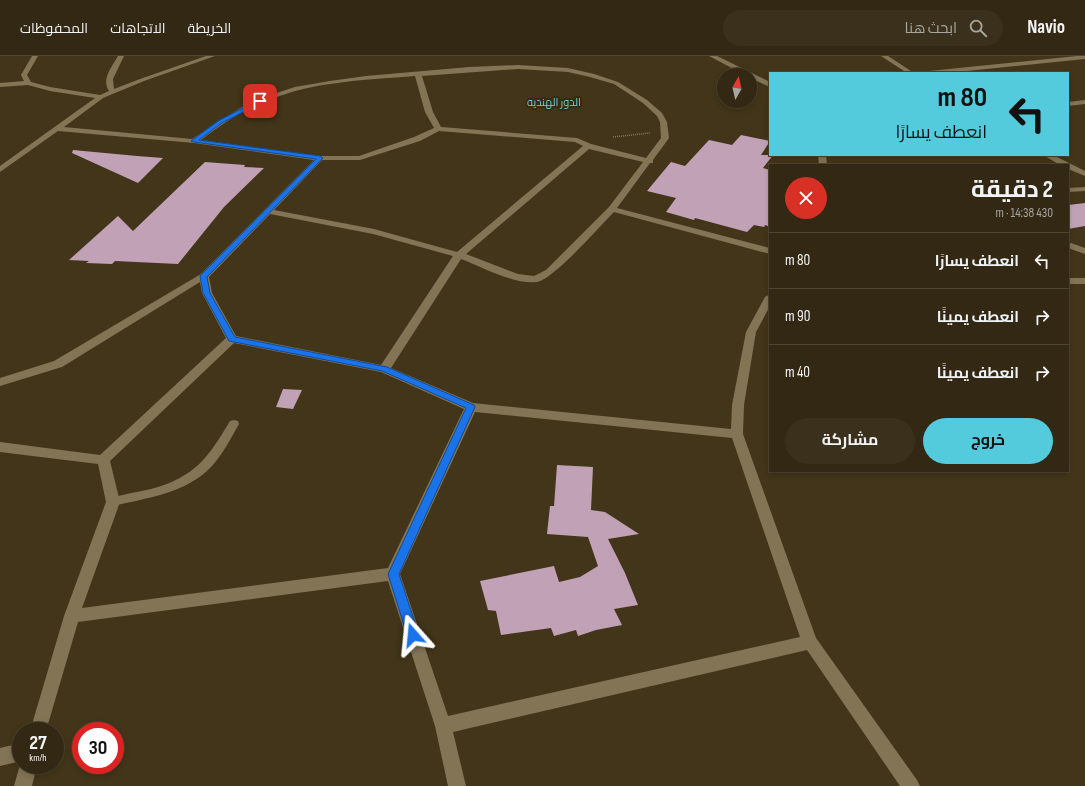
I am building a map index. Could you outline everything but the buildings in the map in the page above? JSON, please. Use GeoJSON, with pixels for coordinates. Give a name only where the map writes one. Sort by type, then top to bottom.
{"type":"FeatureCollection","features":[{"type":"Feature","properties":{"kind":"street"},"geometry":{"type":"LineString","coordinates":[[28,82],[24,75],[35,56]]}},
{"type":"Feature","properties":{"kind":"street"},"geometry":{"type":"LineString","coordinates":[[113,92],[110,88],[109,81],[121,56]]}},
{"type":"Feature","properties":{"kind":"street"},"geometry":{"type":"LineString","coordinates":[[0,170],[101,97],[142,80],[212,56]]}},
{"type":"Feature","properties":{"kind":"street"},"geometry":{"type":"LineString","coordinates":[[712,56],[769,84]]}},
{"type":"Feature","properties":{"kind":"street"},"geometry":{"type":"LineString","coordinates":[[884,56],[909,72]]}},
{"type":"Feature","properties":{"kind":"street"},"geometry":{"type":"LineString","coordinates":[[938,72],[1085,57]]}},
{"type":"Feature","properties":{"kind":"street"},"geometry":{"type":"LineString","coordinates":[[1006,59],[1016,64]]}},
{"type":"Feature","properties":{"kind":"street"},"geometry":{"type":"LineString","coordinates":[[194,141],[220,122],[243,108],[278,94],[326,83],[518,66],[546,67],[579,73],[617,84],[646,102],[663,120],[665,138],[650,161],[612,209],[549,272],[536,279],[516,277],[459,255],[374,232],[268,211]]}},
{"type":"Feature","properties":{"kind":"street"},"geometry":{"type":"LineString","coordinates":[[418,74],[429,112],[438,129]]}},
{"type":"Feature","properties":{"kind":"street"},"geometry":{"type":"LineString","coordinates":[[0,85],[28,82],[50,89],[101,97]]}},
{"type":"Feature","properties":{"kind":"street"},"geometry":{"type":"LineString","coordinates":[[1069,104],[1084,102]]}},
{"type":"Feature","properties":{"kind":"street"},"geometry":{"type":"LineString","coordinates":[[56,129],[194,141],[320,158],[360,158],[417,139],[438,129],[577,140],[588,146],[650,161]]}},
{"type":"Feature","properties":{"kind":"street"},"geometry":{"type":"LineString","coordinates":[[384,369],[459,255],[588,146]]}},
{"type":"Feature","properties":{"kind":"street"},"geometry":{"type":"LineString","coordinates":[[1048,156],[1063,164]]}},
{"type":"Feature","properties":{"kind":"street"},"geometry":{"type":"LineString","coordinates":[[0,382],[58,364],[204,276],[320,158]]}},
{"type":"Feature","properties":{"kind":"street"},"geometry":{"type":"LineString","coordinates":[[1069,167],[1085,174]]}},
{"type":"Feature","properties":{"kind":"street"},"geometry":{"type":"LineString","coordinates":[[1069,190],[1085,189]]}},
{"type":"Feature","properties":{"kind":"street"},"geometry":{"type":"LineString","coordinates":[[612,209],[769,251]]}},
{"type":"Feature","properties":{"kind":"street"},"geometry":{"type":"LineString","coordinates":[[1069,245],[1085,251]]}},
{"type":"Feature","properties":{"kind":"street"},"geometry":{"type":"LineString","coordinates":[[204,276],[207,293],[232,339]]}},
{"type":"Feature","properties":{"kind":"street"},"geometry":{"type":"LineString","coordinates":[[1069,281],[1085,281]]}},
{"type":"Feature","properties":{"kind":"street"},"geometry":{"type":"LineString","coordinates":[[769,299],[751,332],[738,405],[737,434],[810,642],[910,786]]}},
{"type":"Feature","properties":{"kind":"street"},"geometry":{"type":"LineString","coordinates":[[232,339],[384,369],[471,407],[737,434]]}},
{"type":"Feature","properties":{"kind":"street"},"geometry":{"type":"LineString","coordinates":[[103,460],[232,339]]}},
{"type":"Feature","properties":{"kind":"street"},"geometry":{"type":"LineString","coordinates":[[457,786],[443,726],[393,574],[471,407]]}},
{"type":"Feature","properties":{"kind":"street"},"geometry":{"type":"LineString","coordinates":[[0,447],[103,460]]}},
{"type":"Feature","properties":{"kind":"street"},"geometry":{"type":"LineString","coordinates":[[41,722],[72,616],[113,502],[103,460]]}},
{"type":"Feature","properties":{"kind":"street"},"geometry":{"type":"LineString","coordinates":[[72,616],[393,574]]}},
{"type":"Feature","properties":{"kind":"street"},"geometry":{"type":"LineString","coordinates":[[443,726],[810,642]]}},
{"type":"Feature","properties":{"kind":"street"},"geometry":{"type":"LineString","coordinates":[[0,757],[12,754]]}},
{"type":"Feature","properties":{"kind":"street"},"geometry":{"type":"LineString","coordinates":[[23,786],[26,774]]}},
{"type":"Feature","properties":{"kind":"lane"},"geometry":{"type":"LineString","coordinates":[[113,502],[167,489],[190,477],[208,463],[234,424]]}},
{"type":"Feature","properties":{"kind":"path"},"geometry":{"type":"LineString","coordinates":[[609,137],[664,131]]}},
{"type":"Feature","properties":{"kind":"district","name":"الدور الهنديه"},"geometry":{"type":"Point","coordinates":[554,102]}},
{"type":"Feature","properties":{"kind":"route"},"geometry":{"type":"LineString","coordinates":[[260,101],[243,108],[220,122],[194,141],[320,158],[204,276],[207,293],[232,339],[384,369],[471,407],[393,574],[413,635]]}}]}
